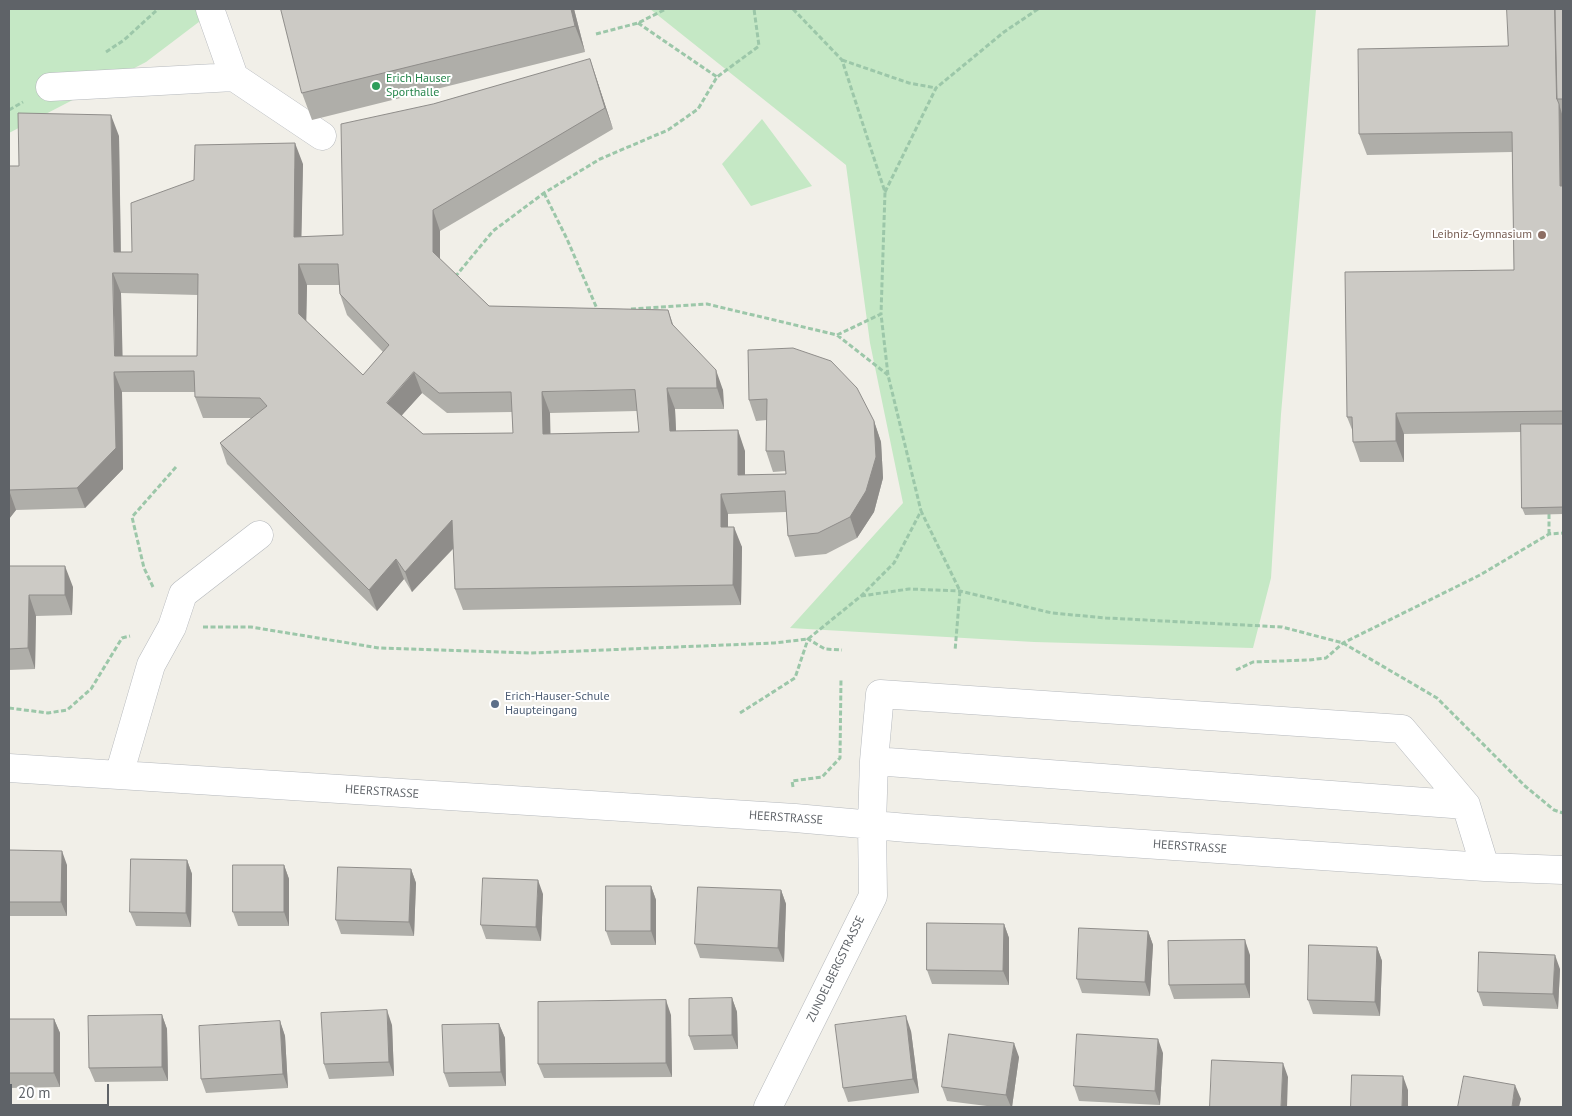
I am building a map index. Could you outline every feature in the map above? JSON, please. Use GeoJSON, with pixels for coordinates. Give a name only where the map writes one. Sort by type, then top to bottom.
{"type":"FeatureCollection","features":[{"type":"Feature","properties":{"kind":"street"},"geometry":{"type":"LineString","coordinates":[[210,9],[234,77],[322,136]]}},
{"type":"Feature","properties":{"kind":"street"},"geometry":{"type":"LineString","coordinates":[[50,87],[234,77]]}},
{"type":"Feature","properties":{"kind":"street"},"geometry":{"type":"LineString","coordinates":[[119,776],[151,665],[172,627],[184,594],[259,535]]}},
{"type":"Feature","properties":{"kind":"street","name":"ZUNDELBERGSTRASSE"},"geometry":{"type":"LineString","coordinates":[[768,1107],[873,896],[872,824],[874,761],[880,694],[1402,729],[1466,805]]}},
{"type":"Feature","properties":{"kind":"street"},"geometry":{"type":"LineString","coordinates":[[874,761],[1466,805],[1485,868]]}},
{"type":"Feature","properties":{"kind":"street","name":"HEERSTRASSE"},"geometry":{"type":"LineString","coordinates":[[9,768],[795,818],[1485,868],[1563,870]]}},
{"type":"Feature","properties":{"kind":"path"},"geometry":{"type":"LineString","coordinates":[[596,34],[638,23],[666,9]]}},
{"type":"Feature","properties":{"kind":"path"},"geometry":{"type":"LineString","coordinates":[[455,278],[493,231],[544,193],[600,159],[668,130],[698,109],[716,77],[759,46],[754,9]]}},
{"type":"Feature","properties":{"kind":"path"},"geometry":{"type":"LineString","coordinates":[[793,9],[842,60],[885,192],[881,314],[888,375],[921,511],[960,591],[955,651]]}},
{"type":"Feature","properties":{"kind":"path"},"geometry":{"type":"LineString","coordinates":[[885,192],[936,88],[1004,32],[1038,9]]}},
{"type":"Feature","properties":{"kind":"path"},"geometry":{"type":"LineString","coordinates":[[638,23],[716,77]]}},
{"type":"Feature","properties":{"kind":"path"},"geometry":{"type":"LineString","coordinates":[[842,60],[909,83],[936,88]]}},
{"type":"Feature","properties":{"kind":"path"},"geometry":{"type":"LineString","coordinates":[[544,193],[567,239],[598,312],[598,318]]}},
{"type":"Feature","properties":{"kind":"path"},"geometry":{"type":"LineString","coordinates":[[628,310],[707,304],[838,335],[888,375]]}},
{"type":"Feature","properties":{"kind":"path"},"geometry":{"type":"LineString","coordinates":[[838,335],[881,314]]}},
{"type":"Feature","properties":{"kind":"path"},"geometry":{"type":"LineString","coordinates":[[172,627],[144,568],[132,517],[176,467]]}},
{"type":"Feature","properties":{"kind":"path"},"geometry":{"type":"LineString","coordinates":[[1549,510],[1549,534]]}},
{"type":"Feature","properties":{"kind":"path"},"geometry":{"type":"LineString","coordinates":[[9,708],[48,713],[67,710],[90,690],[122,638],[172,627],[251,627],[379,648],[532,652],[774,643],[808,639],[861,596],[894,563],[921,511]]}},
{"type":"Feature","properties":{"kind":"path"},"geometry":{"type":"LineString","coordinates":[[1236,670],[1253,662],[1326,658],[1342,643],[1480,575],[1549,534],[1563,533]]}},
{"type":"Feature","properties":{"kind":"path"},"geometry":{"type":"LineString","coordinates":[[861,596],[909,589],[960,591],[1052,613],[1106,618],[1282,627],[1342,643],[1437,698],[1525,786],[1554,810],[1563,813]]}},
{"type":"Feature","properties":{"kind":"path"},"geometry":{"type":"LineString","coordinates":[[808,639],[825,649],[842,650]]}},
{"type":"Feature","properties":{"kind":"path"},"geometry":{"type":"LineString","coordinates":[[740,713],[795,678],[808,639]]}},
{"type":"Feature","properties":{"kind":"path"},"geometry":{"type":"LineString","coordinates":[[795,818],[792,781],[822,776],[840,758],[841,678]]}},
{"type":"Feature","properties":{"kind":"green space"},"geometry":{"type":"Polygon","coordinates":[[[9,9],[216,9],[146,62],[9,133],[9,9]]]}},
{"type":"Feature","properties":{"kind":"green space"},"geometry":{"type":"Polygon","coordinates":[[[650,9],[1316,9],[1281,414],[1271,578],[1253,648],[1034,642],[790,628],[903,503],[870,343],[846,165],[650,9]]]}},
{"type":"Feature","properties":{"kind":"green space"},"geometry":{"type":"Polygon","coordinates":[[[762,119],[812,186],[751,206],[722,164],[762,119]]]}},
{"type":"Feature","properties":{"kind":"building","name":"Erich Hauser Sporthalle"},"geometry":{"type":"Polygon","coordinates":[[[281,9],[571,9],[575,26],[302,93],[281,9]]]}},
{"type":"Feature","properties":{"kind":"building","name":"Leibniz-Gymnasium"},"geometry":{"type":"Polygon","coordinates":[[[1507,9],[1555,9],[1560,186],[1563,186],[1563,411],[1396,413],[1396,441],[1353,442],[1352,417],[1347,417],[1345,272],[1514,270],[1512,132],[1359,134],[1358,49],[1508,46],[1507,9]]]}},
{"type":"Feature","properties":{"kind":"building"},"geometry":{"type":"Polygon","coordinates":[[[1555,9],[1563,9],[1563,99],[1557,99],[1555,9]]]}},
{"type":"Feature","properties":{"kind":"building"},"geometry":{"type":"Polygon","coordinates":[[[590,59],[605,108],[433,210],[433,252],[489,306],[668,310],[672,324],[716,370],[717,388],[667,388],[670,431],[738,430],[738,475],[786,474],[784,451],[766,451],[767,399],[749,400],[748,350],[793,348],[831,361],[857,388],[874,421],[876,457],[866,491],[850,517],[818,533],[788,536],[785,491],[721,494],[721,527],[734,527],[733,585],[455,589],[452,520],[405,572],[396,559],[369,590],[220,443],[267,406],[260,398],[195,397],[194,371],[114,372],[116,448],[77,488],[9,490],[9,166],[19,166],[18,113],[111,115],[114,252],[132,252],[131,203],[194,180],[195,145],[295,143],[294,237],[343,235],[341,124],[433,104],[590,59]],[[299,264],[299,314],[363,375],[389,345],[340,294],[338,264],[299,264]],[[113,273],[115,356],[197,356],[198,274],[113,273]],[[414,372],[387,403],[423,434],[513,433],[511,392],[439,393],[414,372]],[[635,390],[542,392],[543,434],[639,432],[635,390]]]}},
{"type":"Feature","properties":{"kind":"building"},"geometry":{"type":"Polygon","coordinates":[[[1521,424],[1563,424],[1563,507],[1522,508],[1521,424]]]}},
{"type":"Feature","properties":{"kind":"building"},"geometry":{"type":"Polygon","coordinates":[[[9,566],[65,566],[65,595],[29,595],[28,648],[9,649],[9,566]]]}},
{"type":"Feature","properties":{"kind":"building"},"geometry":{"type":"Polygon","coordinates":[[[9,850],[62,851],[61,902],[9,902],[9,850]]]}},
{"type":"Feature","properties":{"kind":"building"},"geometry":{"type":"Polygon","coordinates":[[[131,859],[187,860],[186,913],[130,912],[131,859]]]}},
{"type":"Feature","properties":{"kind":"building"},"geometry":{"type":"Polygon","coordinates":[[[233,865],[284,865],[284,912],[233,912],[233,865]]]}},
{"type":"Feature","properties":{"kind":"building"},"geometry":{"type":"Polygon","coordinates":[[[338,867],[411,869],[409,922],[336,920],[338,867]]]}},
{"type":"Feature","properties":{"kind":"building"},"geometry":{"type":"Polygon","coordinates":[[[483,878],[538,880],[536,927],[481,925],[483,878]]]}},
{"type":"Feature","properties":{"kind":"building"},"geometry":{"type":"Polygon","coordinates":[[[606,886],[651,886],[651,931],[606,931],[606,886]]]}},
{"type":"Feature","properties":{"kind":"building"},"geometry":{"type":"Polygon","coordinates":[[[698,887],[781,890],[778,948],[695,944],[698,887]]]}},
{"type":"Feature","properties":{"kind":"building"},"geometry":{"type":"Polygon","coordinates":[[[927,923],[1004,924],[1003,971],[927,970],[927,923]]]}},
{"type":"Feature","properties":{"kind":"building"},"geometry":{"type":"Polygon","coordinates":[[[1079,928],[1148,931],[1145,982],[1077,979],[1079,928]]]}},
{"type":"Feature","properties":{"kind":"building"},"geometry":{"type":"Polygon","coordinates":[[[1245,940],[1245,984],[1169,985],[1168,941],[1245,940]]]}},
{"type":"Feature","properties":{"kind":"building"},"geometry":{"type":"Polygon","coordinates":[[[1309,945],[1377,947],[1375,1002],[1308,1000],[1309,945]]]}},
{"type":"Feature","properties":{"kind":"building"},"geometry":{"type":"Polygon","coordinates":[[[1479,952],[1555,955],[1553,994],[1478,992],[1479,952]]]}},
{"type":"Feature","properties":{"kind":"building"},"geometry":{"type":"Polygon","coordinates":[[[732,998],[732,1035],[689,1036],[689,999],[732,998]]]}},
{"type":"Feature","properties":{"kind":"building"},"geometry":{"type":"Polygon","coordinates":[[[666,1000],[666,1063],[538,1064],[538,1002],[666,1000]]]}},
{"type":"Feature","properties":{"kind":"building"},"geometry":{"type":"Polygon","coordinates":[[[387,1010],[389,1062],[324,1064],[321,1013],[387,1010]]]}},
{"type":"Feature","properties":{"kind":"building"},"geometry":{"type":"Polygon","coordinates":[[[162,1015],[162,1067],[89,1068],[88,1016],[162,1015]]]}},
{"type":"Feature","properties":{"kind":"building"},"geometry":{"type":"Polygon","coordinates":[[[906,1016],[913,1079],[843,1088],[835,1025],[906,1016]]]}},
{"type":"Feature","properties":{"kind":"building"},"geometry":{"type":"Polygon","coordinates":[[[9,1019],[54,1019],[54,1073],[9,1073],[9,1019]]]}},
{"type":"Feature","properties":{"kind":"building"},"geometry":{"type":"Polygon","coordinates":[[[280,1021],[283,1074],[201,1079],[199,1026],[280,1021]]]}},
{"type":"Feature","properties":{"kind":"building"},"geometry":{"type":"Polygon","coordinates":[[[499,1024],[501,1072],[444,1073],[442,1025],[499,1024]]]}},
{"type":"Feature","properties":{"kind":"building"},"geometry":{"type":"Polygon","coordinates":[[[949,1034],[1014,1043],[1006,1095],[942,1087],[949,1034]]]}},
{"type":"Feature","properties":{"kind":"building"},"geometry":{"type":"Polygon","coordinates":[[[1077,1034],[1158,1039],[1155,1091],[1074,1086],[1077,1034]]]}},
{"type":"Feature","properties":{"kind":"building"},"geometry":{"type":"Polygon","coordinates":[[[1212,1060],[1283,1063],[1281,1107],[1210,1107],[1212,1060]]]}},
{"type":"Feature","properties":{"kind":"building"},"geometry":{"type":"Polygon","coordinates":[[[1352,1075],[1403,1076],[1402,1107],[1351,1107],[1352,1075]]]}},
{"type":"Feature","properties":{"kind":"building"},"geometry":{"type":"Polygon","coordinates":[[[1464,1076],[1515,1085],[1512,1107],[1458,1107],[1464,1076]]]}},
{"type":"Feature","properties":{"kind":"place","name":"Erich Hauser Sporthalle"},"geometry":{"type":"Point","coordinates":[376,86]}},
{"type":"Feature","properties":{"kind":"place","name":"Leibniz-Gymnasium"},"geometry":{"type":"Point","coordinates":[1542,235]}},
{"type":"Feature","properties":{"kind":"place","name":"Erich-Hauser-Schule Haupteingang"},"geometry":{"type":"Point","coordinates":[495,704]}}]}
